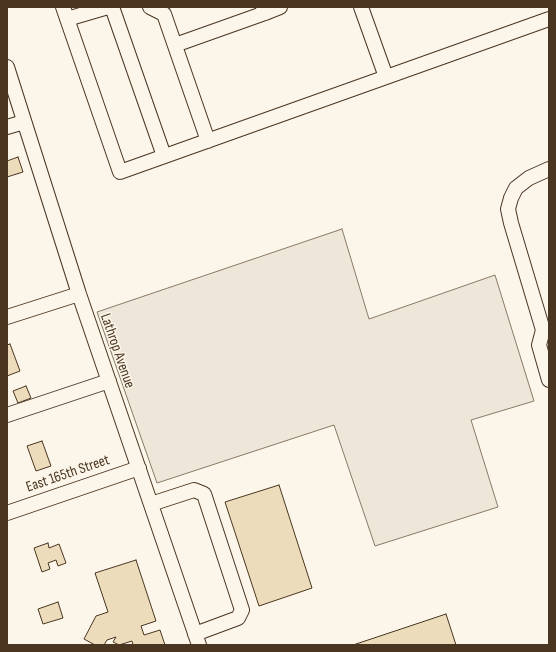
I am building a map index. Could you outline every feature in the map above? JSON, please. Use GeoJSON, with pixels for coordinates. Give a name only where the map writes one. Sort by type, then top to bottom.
{"type":"FeatureCollection","features":[{"type":"Feature","properties":{"kind":"street"},"geometry":{"type":"LineString","coordinates":[[108,7],[65,13],[120,172],[549,19]]}},
{"type":"Feature","properties":{"kind":"street"},"geometry":{"type":"LineString","coordinates":[[112,7],[164,156]]}},
{"type":"Feature","properties":{"kind":"street"},"geometry":{"type":"LineString","coordinates":[[150,7],[164,14],[208,141]]}},
{"type":"Feature","properties":{"kind":"street"},"geometry":{"type":"LineString","coordinates":[[175,45],[264,10],[280,7]]}},
{"type":"Feature","properties":{"kind":"street"},"geometry":{"type":"LineString","coordinates":[[361,7],[386,77]]}},
{"type":"Feature","properties":{"kind":"street","name":"Lathrop Avenue"},"geometry":{"type":"LineString","coordinates":[[7,66],[79,294],[197,639]]}},
{"type":"Feature","properties":{"kind":"street"},"geometry":{"type":"LineString","coordinates":[[7,127],[24,122]]}},
{"type":"Feature","properties":{"kind":"street"},"geometry":{"type":"LineString","coordinates":[[549,169],[529,178],[516,188],[508,209],[511,223],[546,330],[539,345],[549,380]]}},
{"type":"Feature","properties":{"kind":"street"},"geometry":{"type":"LineString","coordinates":[[7,317],[79,294]]}},
{"type":"Feature","properties":{"kind":"street"},"geometry":{"type":"LineString","coordinates":[[7,415],[109,381]]}},
{"type":"Feature","properties":{"kind":"street","name":"East 165th Street"},"geometry":{"type":"LineString","coordinates":[[7,513],[139,468]]}},
{"type":"Feature","properties":{"kind":"street"},"geometry":{"type":"LineString","coordinates":[[151,504],[194,490],[204,494],[242,610],[238,618],[197,639]]}},
{"type":"Feature","properties":{"kind":"shaded area"},"geometry":{"type":"Polygon","coordinates":[[[342,229],[369,319],[495,275],[534,401],[471,420],[498,507],[375,546],[334,425],[157,483],[97,312],[342,229]]]}},
{"type":"Feature","properties":{"kind":"building"},"geometry":{"type":"Polygon","coordinates":[[[18,157],[23,172],[7,177],[7,161],[18,157]]]}},
{"type":"Feature","properties":{"kind":"building"},"geometry":{"type":"Polygon","coordinates":[[[10,344],[20,371],[7,376],[7,345],[10,344]]]}},
{"type":"Feature","properties":{"kind":"building"},"geometry":{"type":"Polygon","coordinates":[[[26,386],[31,398],[18,403],[13,391],[26,386]]]}},
{"type":"Feature","properties":{"kind":"building"},"geometry":{"type":"Polygon","coordinates":[[[42,441],[51,466],[36,471],[27,446],[42,441]]]}},
{"type":"Feature","properties":{"kind":"building"},"geometry":{"type":"Polygon","coordinates":[[[279,485],[312,588],[259,606],[225,502],[279,485]]]}},
{"type":"Feature","properties":{"kind":"building"},"geometry":{"type":"Polygon","coordinates":[[[48,543],[49,548],[59,544],[66,563],[58,566],[56,560],[48,563],[50,569],[42,572],[34,548],[48,543]]]}},
{"type":"Feature","properties":{"kind":"building"},"geometry":{"type":"Polygon","coordinates":[[[136,560],[156,621],[141,626],[144,635],[160,630],[165,645],[133,645],[132,641],[119,645],[113,642],[116,637],[107,640],[104,645],[95,645],[84,639],[96,616],[108,612],[95,573],[136,560]]]}},
{"type":"Feature","properties":{"kind":"building"},"geometry":{"type":"Polygon","coordinates":[[[58,602],[63,618],[43,624],[38,609],[58,602]]]}},
{"type":"Feature","properties":{"kind":"building"},"geometry":{"type":"Polygon","coordinates":[[[446,614],[456,645],[353,645],[446,614]]]}}]}
